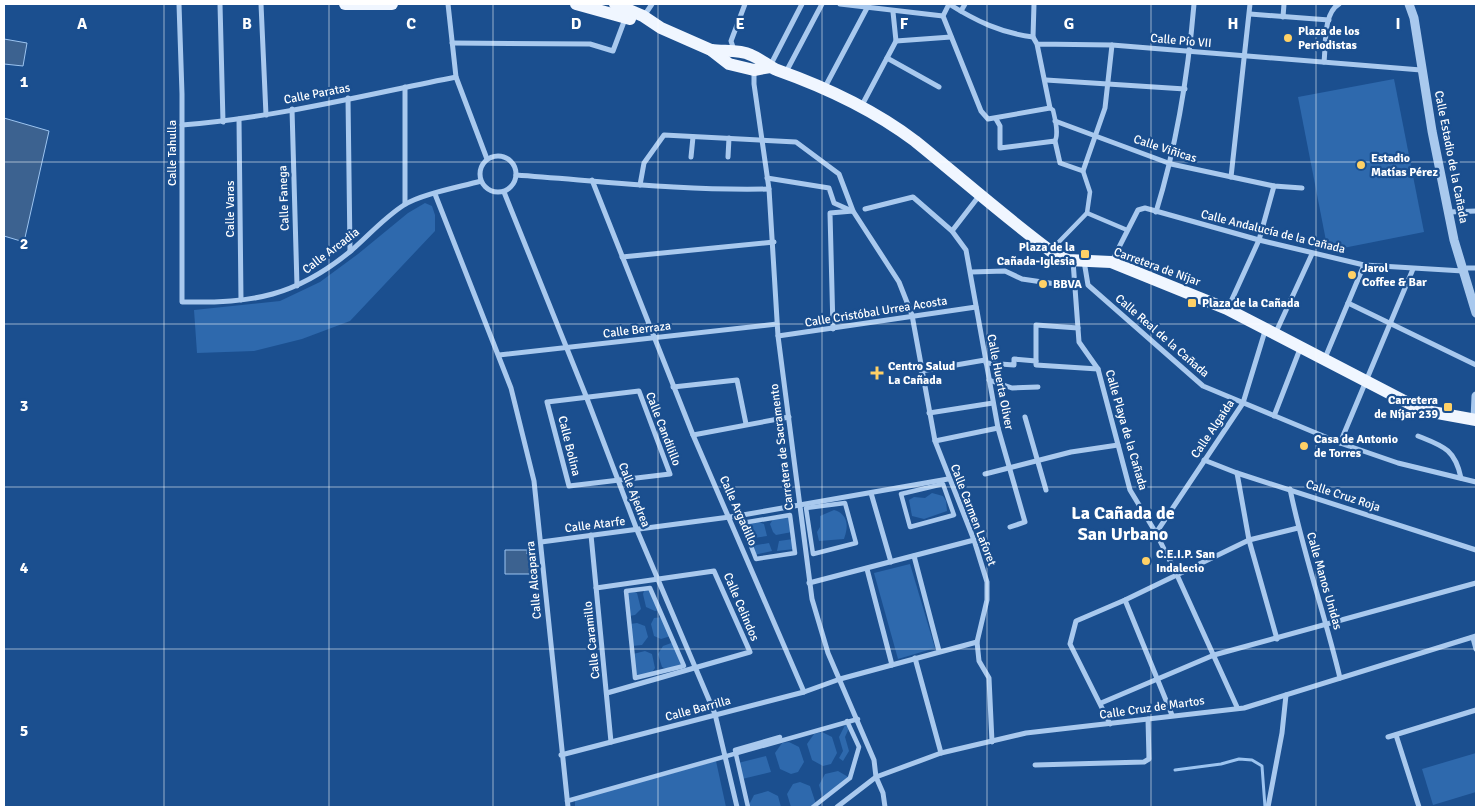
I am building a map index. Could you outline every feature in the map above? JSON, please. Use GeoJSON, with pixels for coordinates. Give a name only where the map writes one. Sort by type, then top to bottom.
{"type":"FeatureCollection","features":[{"type":"Feature","properties":{"kind":"main road"},"geometry":{"type":"LineString","coordinates":[[344,4],[392,4]]}},
{"type":"Feature","properties":{"kind":"main road"},"geometry":{"type":"LineString","coordinates":[[576,4],[661,28],[711,50],[756,66]]}},
{"type":"Feature","properties":{"kind":"main road"},"geometry":{"type":"LineString","coordinates":[[615,4],[643,16],[661,28]]}},
{"type":"Feature","properties":{"kind":"main road","name":"Carretera de Níjar"},"geometry":{"type":"LineString","coordinates":[[756,66],[770,67],[824,90],[861,108],[914,141],[979,196],[1056,255],[1079,261],[1111,262],[1228,309],[1414,406],[1432,412],[1476,420]]}},
{"type":"Feature","properties":{"kind":"street","name":"Calle Tahulla"},"geometry":{"type":"LineString","coordinates":[[179,4],[182,125],[182,302]]}},
{"type":"Feature","properties":{"kind":"street"},"geometry":{"type":"LineString","coordinates":[[220,4],[223,122]]}},
{"type":"Feature","properties":{"kind":"street"},"geometry":{"type":"LineString","coordinates":[[261,4],[266,115]]}},
{"type":"Feature","properties":{"kind":"street"},"geometry":{"type":"LineString","coordinates":[[448,4],[456,77],[487,159]]}},
{"type":"Feature","properties":{"kind":"street"},"geometry":{"type":"LineString","coordinates":[[643,16],[652,4]]}},
{"type":"Feature","properties":{"kind":"street"},"geometry":{"type":"LineString","coordinates":[[731,56],[731,41],[745,4]]}},
{"type":"Feature","properties":{"kind":"street"},"geometry":{"type":"LineString","coordinates":[[770,67],[802,4]]}},
{"type":"Feature","properties":{"kind":"street"},"geometry":{"type":"LineString","coordinates":[[786,73],[822,4]]}},
{"type":"Feature","properties":{"kind":"street"},"geometry":{"type":"LineString","coordinates":[[840,4],[893,12],[943,16]]}},
{"type":"Feature","properties":{"kind":"street"},"geometry":{"type":"LineString","coordinates":[[1033,37],[1013,35],[988,26],[949,4],[943,16],[981,111],[988,119],[1050,108]]}},
{"type":"Feature","properties":{"kind":"street"},"geometry":{"type":"LineString","coordinates":[[960,11],[965,4]]}},
{"type":"Feature","properties":{"kind":"street"},"geometry":{"type":"LineString","coordinates":[[1034,4],[1033,37],[1037,44],[1046,80],[1050,108],[1053,110],[1057,137],[1055,141],[1060,163],[1082,171]]}},
{"type":"Feature","properties":{"kind":"street"},"geometry":{"type":"LineString","coordinates":[[1156,212],[1171,164],[1185,89],[1194,4]]}},
{"type":"Feature","properties":{"kind":"street"},"geometry":{"type":"LineString","coordinates":[[1231,177],[1246,57],[1250,4]]}},
{"type":"Feature","properties":{"kind":"street"},"geometry":{"type":"LineString","coordinates":[[1283,17],[1284,4]]}},
{"type":"Feature","properties":{"kind":"street"},"geometry":{"type":"LineString","coordinates":[[1324,62],[1329,20],[1333,7],[1338,4]]}},
{"type":"Feature","properties":{"kind":"street","name":"Calle Estadio de la Cañada"},"geometry":{"type":"LineString","coordinates":[[1409,4],[1414,18],[1421,70],[1454,240],[1476,313]]}},
{"type":"Feature","properties":{"kind":"street"},"geometry":{"type":"LineString","coordinates":[[824,90],[867,8]]}},
{"type":"Feature","properties":{"kind":"street"},"geometry":{"type":"LineString","coordinates":[[861,108],[896,41],[893,12]]}},
{"type":"Feature","properties":{"kind":"street"},"geometry":{"type":"LineString","coordinates":[[1250,14],[1329,20]]}},
{"type":"Feature","properties":{"kind":"street"},"geometry":{"type":"LineString","coordinates":[[452,43],[590,44],[613,52],[626,17]]}},
{"type":"Feature","properties":{"kind":"street"},"geometry":{"type":"LineString","coordinates":[[896,41],[951,38]]}},
{"type":"Feature","properties":{"kind":"street","name":"Calle Pío VII"},"geometry":{"type":"LineString","coordinates":[[1037,44],[1112,45],[1421,70]]}},
{"type":"Feature","properties":{"kind":"street"},"geometry":{"type":"LineString","coordinates":[[1050,251],[1087,213],[1090,192],[1082,171],[1105,108],[1112,45]]}},
{"type":"Feature","properties":{"kind":"street"},"geometry":{"type":"LineString","coordinates":[[887,58],[939,87]]}},
{"type":"Feature","properties":{"kind":"street","name":"Carretera de Sacramento"},"geometry":{"type":"LineString","coordinates":[[756,66],[754,84],[769,189],[774,242],[778,336],[809,583],[817,621],[874,760],[876,777],[883,793],[885,807]]}},
{"type":"Feature","properties":{"kind":"street","name":"Calle Paratas"},"geometry":{"type":"LineString","coordinates":[[182,125],[223,122],[266,115],[456,77]]}},
{"type":"Feature","properties":{"kind":"street"},"geometry":{"type":"LineString","coordinates":[[1046,80],[1185,89]]}},
{"type":"Feature","properties":{"kind":"street"},"geometry":{"type":"LineString","coordinates":[[405,87],[405,204]]}},
{"type":"Feature","properties":{"kind":"street"},"geometry":{"type":"LineString","coordinates":[[348,98],[350,251]]}},
{"type":"Feature","properties":{"kind":"street","name":"Calle Fanega"},"geometry":{"type":"LineString","coordinates":[[292,110],[297,286]]}},
{"type":"Feature","properties":{"kind":"street","name":"Calle Varas"},"geometry":{"type":"LineString","coordinates":[[239,119],[241,300]]}},
{"type":"Feature","properties":{"kind":"street"},"geometry":{"type":"LineString","coordinates":[[996,119],[1000,126],[1000,148],[1055,141]]}},
{"type":"Feature","properties":{"kind":"street","name":"Calle Viñicas"},"geometry":{"type":"LineString","coordinates":[[1055,120],[1171,164],[1274,186],[1302,188]]}},
{"type":"Feature","properties":{"kind":"street"},"geometry":{"type":"LineString","coordinates":[[640,185],[644,164],[664,135],[796,142],[839,174],[853,212]]}},
{"type":"Feature","properties":{"kind":"street"},"geometry":{"type":"LineString","coordinates":[[691,156],[692,137]]}},
{"type":"Feature","properties":{"kind":"street"},"geometry":{"type":"LineString","coordinates":[[728,157],[729,138]]}},
{"type":"Feature","properties":{"kind":"street"},"geometry":{"type":"LineString","coordinates":[[494,156],[507,158],[515,168],[516,175],[513,185],[504,192],[492,192],[480,181],[480,169],[487,159],[494,156]]}},
{"type":"Feature","properties":{"kind":"street"},"geometry":{"type":"LineString","coordinates":[[516,175],[640,185],[733,190],[769,189]]}},
{"type":"Feature","properties":{"kind":"street"},"geometry":{"type":"LineString","coordinates":[[767,178],[828,188],[834,203],[853,212]]}},
{"type":"Feature","properties":{"kind":"street","name":"Calle Argadillo"},"geometry":{"type":"LineString","coordinates":[[592,180],[673,387],[804,692]]}},
{"type":"Feature","properties":{"kind":"street","name":"Calle Arcadia"},"geometry":{"type":"LineString","coordinates":[[182,302],[241,300],[269,296],[297,286],[310,280],[350,251],[405,204],[480,181]]}},
{"type":"Feature","properties":{"kind":"street"},"geometry":{"type":"LineString","coordinates":[[1228,309],[1258,240],[1274,186]]}},
{"type":"Feature","properties":{"kind":"street","name":"Calle Ajedrea"},"geometry":{"type":"LineString","coordinates":[[504,192],[586,396],[637,530],[716,714],[737,807]]}},
{"type":"Feature","properties":{"kind":"street","name":"Calle Alcaparra"},"geometry":{"type":"LineString","coordinates":[[435,194],[511,388],[534,481],[561,755],[568,807]]}},
{"type":"Feature","properties":{"kind":"street"},"geometry":{"type":"LineString","coordinates":[[952,231],[979,196]]}},
{"type":"Feature","properties":{"kind":"street","name":"Calle Huerta Oliver"},"geometry":{"type":"LineString","coordinates":[[865,209],[913,197],[952,231],[966,250],[998,428],[1025,522],[1010,527]]}},
{"type":"Feature","properties":{"kind":"street","name":"Calle Andalucía de la Cañada"},"geometry":{"type":"LineString","coordinates":[[1111,262],[1138,210],[1145,208],[1258,240],[1364,265],[1463,271],[1467,268],[1476,268]]}},
{"type":"Feature","properties":{"kind":"street"},"geometry":{"type":"LineString","coordinates":[[1449,212],[1476,211]]}},
{"type":"Feature","properties":{"kind":"street"},"geometry":{"type":"LineString","coordinates":[[833,329],[830,213],[853,212]]}},
{"type":"Feature","properties":{"kind":"street","name":"Calle Carmen Laforet"},"geometry":{"type":"LineString","coordinates":[[853,212],[899,282],[912,315],[935,441],[948,479],[974,540],[987,582],[987,600],[977,642],[979,661],[989,678],[992,742]]}},
{"type":"Feature","properties":{"kind":"street"},"geometry":{"type":"LineString","coordinates":[[1087,213],[1127,230]]}},
{"type":"Feature","properties":{"kind":"street"},"geometry":{"type":"LineString","coordinates":[[622,257],[774,242]]}},
{"type":"Feature","properties":{"kind":"street","name":"Calle Algaida"},"geometry":{"type":"LineString","coordinates":[[1156,533],[1242,403],[1271,330],[1312,254]]}},
{"type":"Feature","properties":{"kind":"street","name":"Calle Playa de la Cañada"},"geometry":{"type":"LineString","coordinates":[[1079,261],[1076,287],[1079,342],[1098,369],[1130,490],[1156,533],[1177,575],[1238,707]]}},
{"type":"Feature","properties":{"kind":"street","name":"Calle Real de la Cañada"},"geometry":{"type":"LineString","coordinates":[[1079,261],[1088,284],[1203,386],[1340,443],[1398,463],[1476,482]]}},
{"type":"Feature","properties":{"kind":"street"},"geometry":{"type":"LineString","coordinates":[[1325,359],[1364,265]]}},
{"type":"Feature","properties":{"kind":"street"},"geometry":{"type":"LineString","coordinates":[[1340,443],[1364,386],[1368,381],[1413,268]]}},
{"type":"Feature","properties":{"kind":"street"},"geometry":{"type":"LineString","coordinates":[[971,272],[1005,271],[1022,279],[1076,287]]}},
{"type":"Feature","properties":{"kind":"street"},"geometry":{"type":"LineString","coordinates":[[1348,303],[1476,365]]}},
{"type":"Feature","properties":{"kind":"street","name":"Calle Cristóbal Urrea Acosta"},"geometry":{"type":"LineString","coordinates":[[778,336],[976,307]]}},
{"type":"Feature","properties":{"kind":"street","name":"Calle Berraza"},"geometry":{"type":"LineString","coordinates":[[499,355],[777,324]]}},
{"type":"Feature","properties":{"kind":"street"},"geometry":{"type":"LineString","coordinates":[[1078,328],[1036,325],[1036,365],[1098,369]]}},
{"type":"Feature","properties":{"kind":"street"},"geometry":{"type":"LineString","coordinates":[[1274,416],[1302,346]]}},
{"type":"Feature","properties":{"kind":"street"},"geometry":{"type":"LineString","coordinates":[[921,370],[986,362],[1014,365],[1014,359],[1036,361]]}},
{"type":"Feature","properties":{"kind":"street"},"geometry":{"type":"LineString","coordinates":[[673,387],[737,380],[746,424]]}},
{"type":"Feature","properties":{"kind":"street"},"geometry":{"type":"LineString","coordinates":[[989,380],[1012,388],[1038,387]]}},
{"type":"Feature","properties":{"kind":"street","name":"Calle Candilillo"},"geometry":{"type":"LineString","coordinates":[[586,396],[640,391],[670,474],[618,480]]}},
{"type":"Feature","properties":{"kind":"street","name":"Calle Bolina"},"geometry":{"type":"LineString","coordinates":[[586,396],[547,402],[568,486],[618,480]]}},
{"type":"Feature","properties":{"kind":"street"},"geometry":{"type":"LineString","coordinates":[[1476,396],[1476,420]]}},
{"type":"Feature","properties":{"kind":"street"},"geometry":{"type":"LineString","coordinates":[[929,413],[993,403]]}},
{"type":"Feature","properties":{"kind":"street"},"geometry":{"type":"LineString","coordinates":[[693,435],[789,417]]}},
{"type":"Feature","properties":{"kind":"street"},"geometry":{"type":"LineString","coordinates":[[1025,417],[1046,490]]}},
{"type":"Feature","properties":{"kind":"street"},"geometry":{"type":"LineString","coordinates":[[935,441],[998,428]]}},
{"type":"Feature","properties":{"kind":"street"},"geometry":{"type":"LineString","coordinates":[[1418,436],[1446,448],[1458,462],[1461,478]]}},
{"type":"Feature","properties":{"kind":"street"},"geometry":{"type":"LineString","coordinates":[[986,474],[1071,452],[1118,445]]}},
{"type":"Feature","properties":{"kind":"street","name":"Calle Cruz Roja"},"geometry":{"type":"LineString","coordinates":[[1204,460],[1237,473],[1476,550]]}},
{"type":"Feature","properties":{"kind":"street"},"geometry":{"type":"LineString","coordinates":[[1237,473],[1249,540],[1277,639]]}},
{"type":"Feature","properties":{"kind":"street","name":"Calle Atarfe"},"geometry":{"type":"LineString","coordinates":[[541,542],[729,517],[948,479]]}},
{"type":"Feature","properties":{"kind":"street"},"geometry":{"type":"LineString","coordinates":[[943,484],[954,515],[910,526],[901,494],[943,484]]}},
{"type":"Feature","properties":{"kind":"street","name":"Calle Manos Unidas"},"geometry":{"type":"LineString","coordinates":[[1290,489],[1298,528],[1327,623],[1340,678]]}},
{"type":"Feature","properties":{"kind":"street"},"geometry":{"type":"LineString","coordinates":[[871,492],[891,562]]}},
{"type":"Feature","properties":{"kind":"street"},"geometry":{"type":"LineString","coordinates":[[845,503],[856,542],[813,554],[806,508],[845,503]]}},
{"type":"Feature","properties":{"kind":"street"},"geometry":{"type":"LineString","coordinates":[[790,515],[795,553],[756,559],[742,523],[790,515]]}},
{"type":"Feature","properties":{"kind":"street"},"geometry":{"type":"LineString","coordinates":[[1110,724],[1070,644],[1076,620],[1125,600],[1249,540],[1298,528]]}},
{"type":"Feature","properties":{"kind":"street","name":"Calle Caramillo"},"geometry":{"type":"LineString","coordinates":[[591,535],[611,742]]}},
{"type":"Feature","properties":{"kind":"street"},"geometry":{"type":"LineString","coordinates":[[809,583],[974,540]]}},
{"type":"Feature","properties":{"kind":"street"},"geometry":{"type":"LineString","coordinates":[[914,556],[939,651]]}},
{"type":"Feature","properties":{"kind":"street"},"geometry":{"type":"LineString","coordinates":[[867,569],[892,665]]}},
{"type":"Feature","properties":{"kind":"street","name":"Calle Celindos"},"geometry":{"type":"LineString","coordinates":[[658,580],[714,570],[750,652],[696,669]]}},
{"type":"Feature","properties":{"kind":"street"},"geometry":{"type":"LineString","coordinates":[[596,588],[658,580]]}},
{"type":"Feature","properties":{"kind":"street"},"geometry":{"type":"LineString","coordinates":[[1101,703],[1214,655],[1476,583]]}},
{"type":"Feature","properties":{"kind":"street"},"geometry":{"type":"LineString","coordinates":[[650,588],[684,666],[635,678],[626,591],[650,588]]}},
{"type":"Feature","properties":{"kind":"street"},"geometry":{"type":"LineString","coordinates":[[1125,600],[1172,715]]}},
{"type":"Feature","properties":{"kind":"street"},"geometry":{"type":"LineString","coordinates":[[1475,637],[1476,650]]}},
{"type":"Feature","properties":{"kind":"street","name":"Calle Cruz de Martos"},"geometry":{"type":"LineString","coordinates":[[837,807],[876,777],[942,753],[1026,733],[1238,707],[1244,708],[1475,637]]}},
{"type":"Feature","properties":{"kind":"street","name":"Calle Barrilla"},"geometry":{"type":"LineString","coordinates":[[561,755],[804,692],[840,679],[977,642]]}},
{"type":"Feature","properties":{"kind":"street"},"geometry":{"type":"LineString","coordinates":[[915,658],[942,753]]}},
{"type":"Feature","properties":{"kind":"street"},"geometry":{"type":"LineString","coordinates":[[607,693],[696,669]]}},
{"type":"Feature","properties":{"kind":"street"},"geometry":{"type":"LineString","coordinates":[[1268,807],[1282,733],[1286,695]]}},
{"type":"Feature","properties":{"kind":"street"},"geometry":{"type":"LineString","coordinates":[[1388,737],[1476,710]]}},
{"type":"Feature","properties":{"kind":"street"},"geometry":{"type":"LineString","coordinates":[[567,801],[858,719]]}},
{"type":"Feature","properties":{"kind":"street"},"geometry":{"type":"LineString","coordinates":[[1036,765],[1144,762],[1149,759],[1148,719]]}},
{"type":"Feature","properties":{"kind":"street"},"geometry":{"type":"LineString","coordinates":[[813,807],[850,778],[858,747],[847,722]]}},
{"type":"Feature","properties":{"kind":"street"},"geometry":{"type":"LineString","coordinates":[[1396,735],[1418,807]]}},
{"type":"Feature","properties":{"kind":"street"},"geometry":{"type":"LineString","coordinates":[[735,753],[748,807]]}},
{"type":"Feature","properties":{"kind":"shaded area"},"geometry":{"type":"Polygon","coordinates":[[[4,39],[27,43],[23,66],[4,64],[4,39]]]}},
{"type":"Feature","properties":{"kind":"shaded area","name":"Estadio Matías Pérez"},"geometry":{"type":"Polygon","coordinates":[[[1394,79],[1424,232],[1328,251],[1298,97],[1394,79]]]}},
{"type":"Feature","properties":{"kind":"shaded area"},"geometry":{"type":"Polygon","coordinates":[[[4,118],[49,131],[24,242],[4,236],[4,118]]]}},
{"type":"Feature","properties":{"kind":"shaded area"},"geometry":{"type":"Polygon","coordinates":[[[425,203],[432,206],[435,215],[435,231],[350,321],[302,339],[254,351],[197,353],[194,310],[280,301],[320,282],[408,213],[425,203]]]}},
{"type":"Feature","properties":{"kind":"shaded area"},"geometry":{"type":"Polygon","coordinates":[[[932,493],[943,496],[946,501],[947,511],[924,519],[912,516],[909,500],[914,497],[925,498],[932,493]]]}},
{"type":"Feature","properties":{"kind":"shaded area"},"geometry":{"type":"Polygon","coordinates":[[[834,510],[845,518],[847,530],[844,539],[819,541],[817,532],[820,527],[820,516],[834,510]]]}},
{"type":"Feature","properties":{"kind":"shaded area"},"geometry":{"type":"Polygon","coordinates":[[[790,515],[792,532],[776,535],[770,524],[774,518],[790,515]]]}},
{"type":"Feature","properties":{"kind":"shaded area"},"geometry":{"type":"Polygon","coordinates":[[[756,521],[764,524],[767,536],[748,539],[742,523],[756,521]]]}},
{"type":"Feature","properties":{"kind":"shaded area"},"geometry":{"type":"Polygon","coordinates":[[[793,539],[794,549],[777,551],[779,541],[793,539]]]}},
{"type":"Feature","properties":{"kind":"shaded area"},"geometry":{"type":"Polygon","coordinates":[[[769,543],[772,551],[754,555],[751,546],[769,543]]]}},
{"type":"Feature","properties":{"kind":"shaded area"},"geometry":{"type":"Polygon","coordinates":[[[505,550],[527,550],[527,554],[530,554],[530,574],[505,574],[505,550]]]}},
{"type":"Feature","properties":{"kind":"shaded area"},"geometry":{"type":"Polygon","coordinates":[[[910,564],[935,648],[898,659],[874,573],[910,564]]]}},
{"type":"Feature","properties":{"kind":"shaded area"},"geometry":{"type":"Polygon","coordinates":[[[645,588],[650,588],[660,610],[655,611],[646,607],[643,594],[645,588]]]}},
{"type":"Feature","properties":{"kind":"shaded area"},"geometry":{"type":"Polygon","coordinates":[[[631,590],[637,593],[641,609],[635,615],[629,616],[626,591],[631,590]]]}},
{"type":"Feature","properties":{"kind":"shaded area"},"geometry":{"type":"Polygon","coordinates":[[[663,617],[671,636],[661,639],[654,636],[651,624],[654,618],[663,617]]]}},
{"type":"Feature","properties":{"kind":"shaded area"},"geometry":{"type":"Polygon","coordinates":[[[637,623],[645,626],[648,637],[642,645],[632,646],[630,624],[637,623]]]}},
{"type":"Feature","properties":{"kind":"shaded area"},"geometry":{"type":"Polygon","coordinates":[[[674,642],[684,666],[668,670],[662,667],[658,654],[663,646],[674,642]]]}},
{"type":"Feature","properties":{"kind":"shaded area"},"geometry":{"type":"Polygon","coordinates":[[[645,651],[652,654],[655,668],[651,674],[635,678],[633,654],[645,651]]]}},
{"type":"Feature","properties":{"kind":"shaded area"},"geometry":{"type":"Polygon","coordinates":[[[845,725],[850,726],[845,737],[849,751],[843,761],[839,758],[843,751],[839,737],[845,725]]]}},
{"type":"Feature","properties":{"kind":"shaded area"},"geometry":{"type":"Polygon","coordinates":[[[822,732],[832,737],[837,753],[831,764],[823,766],[812,760],[807,744],[814,734],[822,732]]]}},
{"type":"Feature","properties":{"kind":"shaded area"},"geometry":{"type":"Polygon","coordinates":[[[789,742],[799,747],[804,762],[798,772],[791,774],[780,769],[775,753],[782,743],[789,742]]]}},
{"type":"Feature","properties":{"kind":"shaded area"},"geometry":{"type":"Polygon","coordinates":[[[1476,753],[1476,792],[1433,805],[1422,769],[1476,753]]]}},
{"type":"Feature","properties":{"kind":"shaded area"},"geometry":{"type":"Polygon","coordinates":[[[766,756],[771,772],[742,779],[738,763],[766,756]]]}},
{"type":"Feature","properties":{"kind":"shaded area"},"geometry":{"type":"Polygon","coordinates":[[[716,761],[726,807],[575,807],[575,800],[716,761]]]}},
{"type":"Feature","properties":{"kind":"shaded area"},"geometry":{"type":"Polygon","coordinates":[[[838,771],[850,778],[823,799],[819,785],[825,774],[838,771]]]}},
{"type":"Feature","properties":{"kind":"shaded area"},"geometry":{"type":"Polygon","coordinates":[[[800,782],[810,786],[816,804],[813,807],[791,807],[787,794],[793,784],[800,782]]]}},
{"type":"Feature","properties":{"kind":"shaded area"},"geometry":{"type":"Polygon","coordinates":[[[768,791],[778,796],[781,807],[748,807],[754,795],[768,791]]]}},
{"type":"Feature","properties":{"kind":"waterway"},"geometry":{"type":"LineString","coordinates":[[1175,770],[1221,764],[1239,759],[1252,760],[1262,766],[1265,807]]}},
{"type":"Feature","properties":{"kind":"place","name":"Plaza de los Periodistas"},"geometry":{"type":"Point","coordinates":[1288,38]}},
{"type":"Feature","properties":{"kind":"place","name":"Estadio Matías Pérez"},"geometry":{"type":"Point","coordinates":[1361,165]}},
{"type":"Feature","properties":{"kind":"place","name":"Plaza de la Cañada-Iglesia"},"geometry":{"type":"Point","coordinates":[1085,254]}},
{"type":"Feature","properties":{"kind":"place","name":"Jarol Coffee & Bar"},"geometry":{"type":"Point","coordinates":[1352,275]}},
{"type":"Feature","properties":{"kind":"place","name":"BBVA"},"geometry":{"type":"Point","coordinates":[1043,284]}},
{"type":"Feature","properties":{"kind":"place","name":"Plaza de la Cañada"},"geometry":{"type":"Point","coordinates":[1192,303]}},
{"type":"Feature","properties":{"kind":"place","name":"Centro Salud La Cañada"},"geometry":{"type":"Point","coordinates":[877,373]}},
{"type":"Feature","properties":{"kind":"place","name":"Carretera de Níjar 239"},"geometry":{"type":"Point","coordinates":[1448,407]}},
{"type":"Feature","properties":{"kind":"place","name":"Casa de Antonio de Torres"},"geometry":{"type":"Point","coordinates":[1304,446]}},
{"type":"Feature","properties":{"kind":"place","name":"C.E.I.P. San Indalecio"},"geometry":{"type":"Point","coordinates":[1146,561]}},
{"type":"Feature","properties":{"kind":"district","name":"La Cañada de San Urbano"},"geometry":{"type":"Point","coordinates":[1123,523]}}]}
